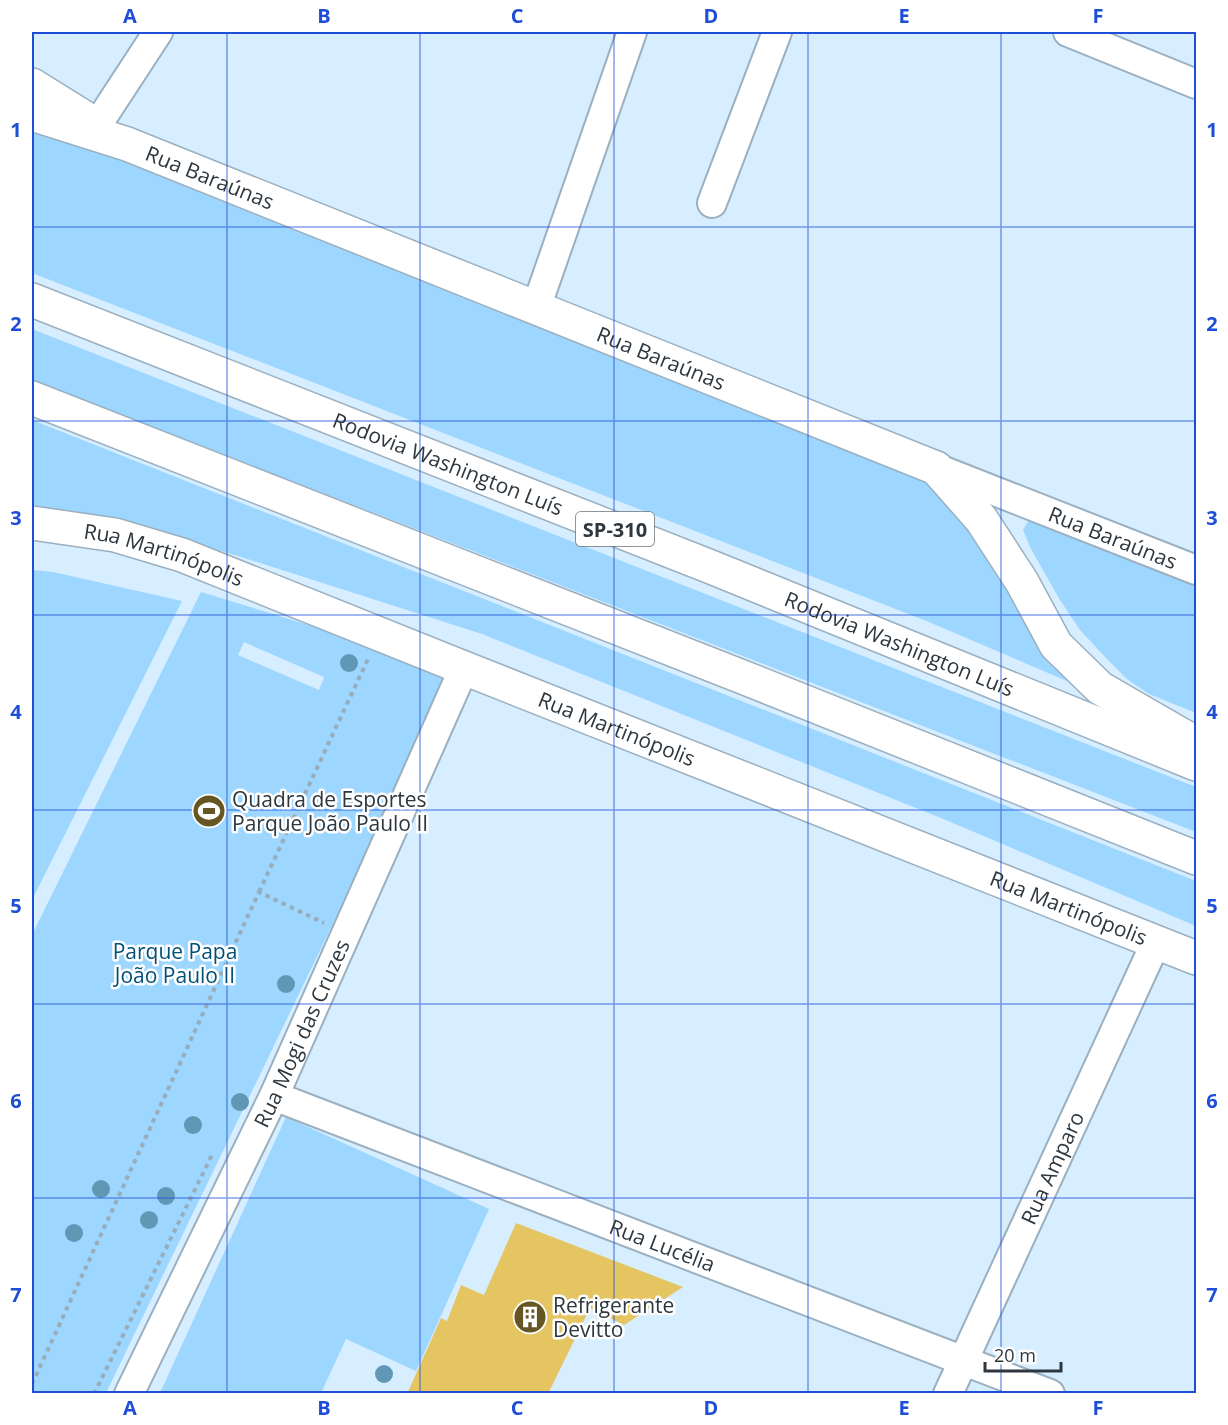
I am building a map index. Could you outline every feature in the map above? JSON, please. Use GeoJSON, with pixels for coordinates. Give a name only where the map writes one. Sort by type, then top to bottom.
{"type":"FeatureCollection","features":[{"type":"Feature","properties":{"kind":"main road","name":"Rua Baraúnas"},"geometry":{"type":"LineString","coordinates":[[32,86],[94,129],[127,144],[936,468]]}},
{"type":"Feature","properties":{"kind":"main road","name":"Rua Baraúnas"},"geometry":{"type":"LineString","coordinates":[[32,114],[94,129]]}},
{"type":"Feature","properties":{"kind":"main road","name":"Rodovia Washington Luís"},"geometry":{"type":"LineString","coordinates":[[32,300],[711,567],[1197,764]]}},
{"type":"Feature","properties":{"kind":"main road"},"geometry":{"type":"LineString","coordinates":[[32,398],[1197,858]]}},
{"type":"Feature","properties":{"kind":"main road"},"geometry":{"type":"LineString","coordinates":[[936,468],[981,519],[1022,582],[1056,645],[1100,688],[1197,743]]}},
{"type":"Feature","properties":{"kind":"main road","name":"Rua Martinópolis"},"geometry":{"type":"LineString","coordinates":[[32,522],[115,535],[182,555],[1197,958]]}},
{"type":"Feature","properties":{"kind":"street"},"geometry":{"type":"LineString","coordinates":[[94,129],[158,32]]}},
{"type":"Feature","properties":{"kind":"street"},"geometry":{"type":"LineString","coordinates":[[536,308],[632,32]]}},
{"type":"Feature","properties":{"kind":"street"},"geometry":{"type":"LineString","coordinates":[[712,203],[777,32]]}},
{"type":"Feature","properties":{"kind":"street"},"geometry":{"type":"LineString","coordinates":[[1068,32],[1197,84]]}},
{"type":"Feature","properties":{"kind":"street","name":"Rua Baraúnas"},"geometry":{"type":"LineString","coordinates":[[936,468],[1197,570]]}},
{"type":"Feature","properties":{"kind":"street","name":"Rua Mogi das Cruzes"},"geometry":{"type":"LineString","coordinates":[[129,1394],[274,1096],[464,668]]}},
{"type":"Feature","properties":{"kind":"street","name":"Rua Amparo"},"geometry":{"type":"LineString","coordinates":[[948,1394],[1156,942]]}},
{"type":"Feature","properties":{"kind":"street","name":"Rua Lucélia"},"geometry":{"type":"LineString","coordinates":[[274,1096],[1050,1394]]}},
{"type":"Feature","properties":{"kind":"path"},"geometry":{"type":"LineString","coordinates":[[32,1384],[370,654]]}},
{"type":"Feature","properties":{"kind":"path"},"geometry":{"type":"LineString","coordinates":[[259,892],[347,932]]}},
{"type":"Feature","properties":{"kind":"green space"},"geometry":{"type":"Polygon","coordinates":[[[32,121],[905,470],[936,486],[960,506],[1081,687],[929,622],[32,273],[32,121]]]}},
{"type":"Feature","properties":{"kind":"green space"},"geometry":{"type":"Polygon","coordinates":[[[32,329],[1196,787],[1196,832],[32,380],[32,329]]]}},
{"type":"Feature","properties":{"kind":"green space"},"geometry":{"type":"Polygon","coordinates":[[[32,420],[1196,881],[1196,926],[941,818],[482,634],[127,523],[32,512],[32,420]]]}},
{"type":"Feature","properties":{"kind":"green space"},"geometry":{"type":"Polygon","coordinates":[[[1030,518],[1196,583],[1196,713],[1149,694],[1127,679],[1080,630],[1031,549],[1023,530],[1030,518]]]}},
{"type":"Feature","properties":{"kind":"green space"},"geometry":{"type":"Polygon","coordinates":[[[32,570],[53,572],[182,601],[32,900],[32,570]]]}},
{"type":"Feature","properties":{"kind":"green space","name":"Parque Papa João Paulo II"},"geometry":{"type":"Polygon","coordinates":[[[201,592],[436,664],[445,683],[443,696],[106,1393],[32,1393],[32,935],[201,592]],[[244,642],[238,655],[319,690],[324,677],[244,642]]]}},
{"type":"Feature","properties":{"kind":"green space"},"geometry":{"type":"Polygon","coordinates":[[[286,1117],[489,1209],[416,1371],[346,1339],[321,1393],[160,1393],[286,1117]]]}},
{"type":"Feature","properties":{"kind":"building","name":"Refrigerante Devitto"},"geometry":{"type":"Polygon","coordinates":[[[516,1223],[683,1287],[624,1325],[590,1308],[548,1394],[407,1394],[441,1318],[447,1321],[461,1285],[484,1295],[516,1223]]]}},
{"type":"Feature","properties":{"kind":"place","name":"Quadra de Esportes Parque João Paulo II"},"geometry":{"type":"Point","coordinates":[209,811]}},
{"type":"Feature","properties":{"kind":"place","name":"Refrigerante Devitto"},"geometry":{"type":"Point","coordinates":[530,1317]}}]}
